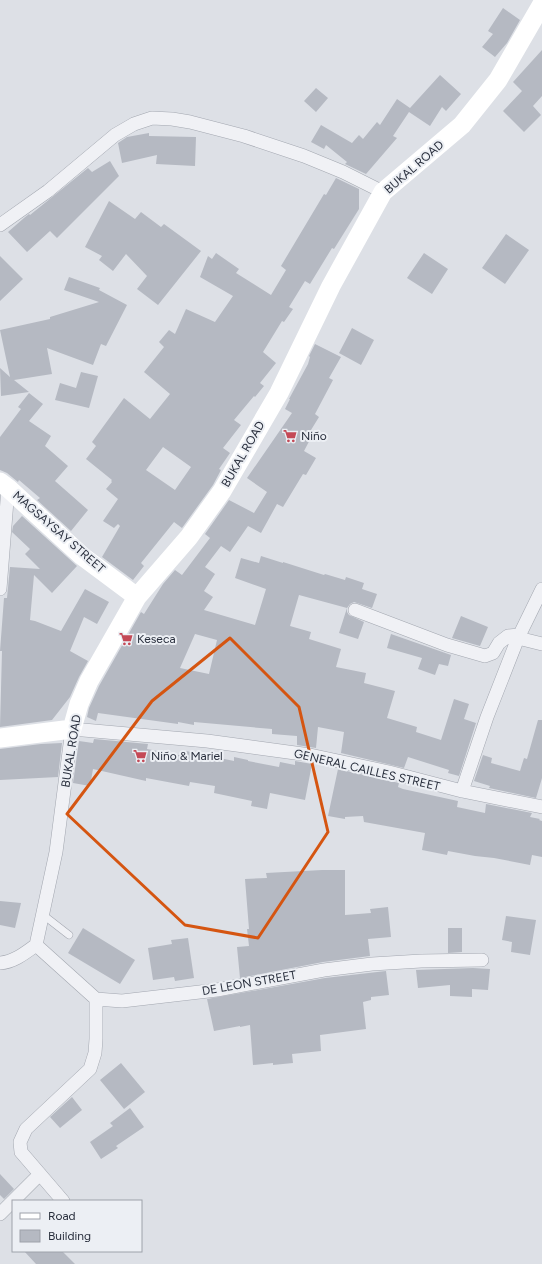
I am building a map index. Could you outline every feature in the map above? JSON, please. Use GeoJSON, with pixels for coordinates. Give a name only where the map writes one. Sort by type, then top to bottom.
{"type":"FeatureCollection","features":[{"type":"Feature","properties":{"kind":"street","name":"BUKAL ROAD"},"geometry":{"type":"LineString","coordinates":[[36,945],[56,852],[72,729],[79,704],[89,682],[137,597],[189,536],[222,490],[279,393],[331,286],[383,192],[462,125],[498,80],[542,4]]}},
{"type":"Feature","properties":{"kind":"street"},"geometry":{"type":"LineString","coordinates":[[0,225],[48,191],[115,135],[134,124],[152,118],[190,122],[244,136],[304,156],[383,192]]}},
{"type":"Feature","properties":{"kind":"street"},"geometry":{"type":"LineString","coordinates":[[0,589],[4,485]]}},
{"type":"Feature","properties":{"kind":"street","name":"MAGSAYSAY STREET"},"geometry":{"type":"LineString","coordinates":[[4,485],[82,556],[137,597]]}},
{"type":"Feature","properties":{"kind":"street"},"geometry":{"type":"LineString","coordinates":[[462,791],[487,717],[518,637],[542,589]]}},
{"type":"Feature","properties":{"kind":"street"},"geometry":{"type":"LineString","coordinates":[[355,610],[447,645],[485,656],[493,653],[499,643],[508,636],[518,637],[542,644]]}},
{"type":"Feature","properties":{"kind":"street","name":"GENERAL CAILLES STREET"},"geometry":{"type":"LineString","coordinates":[[0,738],[72,729],[207,741],[310,755],[389,772],[462,791],[542,807]]}},
{"type":"Feature","properties":{"kind":"street"},"geometry":{"type":"LineString","coordinates":[[0,963],[9,962],[20,957],[36,945],[96,999],[95,1053],[90,1069],[26,1129],[20,1142],[21,1152],[62,1200]]}},
{"type":"Feature","properties":{"kind":"street","name":"DE LEON STREET"},"geometry":{"type":"LineString","coordinates":[[96,999],[122,1001],[217,990],[324,970],[372,964],[421,961],[482,960]]}},
{"type":"Feature","properties":{"kind":"street"},"geometry":{"type":"LineString","coordinates":[[14,1200],[40,1174]]}},
{"type":"Feature","properties":{"kind":"street"},"geometry":{"type":"LineString","coordinates":[[0,1214],[12,1202]]}},
{"type":"Feature","properties":{"kind":"lane"},"geometry":{"type":"LineString","coordinates":[[42,914],[69,935]]}},
{"type":"Feature","properties":{"kind":"highlighted area"},"geometry":{"type":"Polygon","coordinates":[[[230,638],[299,707],[328,832],[258,938],[185,925],[67,814],[152,701],[230,638]]]}},
{"type":"Feature","properties":{"kind":"building"},"geometry":{"type":"Polygon","coordinates":[[[503,8],[520,20],[507,43],[495,57],[482,47],[493,34],[488,31],[503,8]]]}},
{"type":"Feature","properties":{"kind":"building"},"geometry":{"type":"Polygon","coordinates":[[[542,50],[542,96],[533,106],[541,115],[524,132],[503,111],[522,91],[513,82],[542,50]]]}},
{"type":"Feature","properties":{"kind":"building"},"geometry":{"type":"Polygon","coordinates":[[[440,75],[461,94],[446,111],[442,107],[430,126],[409,112],[393,136],[397,138],[366,174],[345,164],[347,162],[326,145],[324,149],[311,142],[321,125],[352,143],[359,135],[363,139],[377,122],[380,125],[397,99],[410,108],[440,75]]]}},
{"type":"Feature","properties":{"kind":"building"},"geometry":{"type":"Polygon","coordinates":[[[316,88],[328,98],[316,112],[304,101],[316,88]]]}},
{"type":"Feature","properties":{"kind":"building"},"geometry":{"type":"Polygon","coordinates":[[[149,133],[149,136],[196,137],[195,166],[156,164],[157,155],[122,163],[118,143],[127,137],[149,133]]]}},
{"type":"Feature","properties":{"kind":"building"},"geometry":{"type":"Polygon","coordinates":[[[110,161],[119,176],[57,238],[50,231],[27,252],[8,232],[88,168],[92,172],[110,161]]]}},
{"type":"Feature","properties":{"kind":"building"},"geometry":{"type":"Polygon","coordinates":[[[336,178],[359,189],[359,209],[334,249],[332,248],[310,284],[305,281],[289,307],[293,309],[284,322],[282,321],[263,352],[276,363],[260,383],[264,386],[234,420],[241,425],[223,448],[230,453],[219,469],[221,470],[213,485],[182,528],[174,522],[141,563],[144,566],[133,580],[102,557],[120,526],[118,524],[114,528],[103,521],[118,499],[106,489],[112,480],[86,459],[96,446],[92,442],[124,398],[150,419],[170,394],[144,372],[164,347],[159,342],[169,330],[175,334],[186,309],[215,322],[233,296],[200,277],[208,256],[212,259],[216,253],[239,269],[236,273],[271,295],[286,270],[281,266],[324,194],[326,195],[336,178]],[[163,447],[146,470],[175,490],[191,467],[163,447]]]}},
{"type":"Feature","properties":{"kind":"building"},"geometry":{"type":"Polygon","coordinates":[[[109,201],[135,219],[141,212],[161,227],[164,224],[201,251],[158,305],[137,289],[147,276],[126,254],[113,271],[99,260],[102,256],[85,247],[109,201]]]}},
{"type":"Feature","properties":{"kind":"building"},"geometry":{"type":"Polygon","coordinates":[[[506,234],[529,250],[505,284],[482,268],[506,234]]]}},
{"type":"Feature","properties":{"kind":"building"},"geometry":{"type":"Polygon","coordinates":[[[424,253],[448,269],[432,294],[407,278],[424,253]]]}},
{"type":"Feature","properties":{"kind":"building"},"geometry":{"type":"Polygon","coordinates":[[[0,256],[23,279],[0,301],[0,256]]]}},
{"type":"Feature","properties":{"kind":"building"},"geometry":{"type":"Polygon","coordinates":[[[69,277],[100,288],[99,290],[127,305],[106,346],[101,344],[93,365],[47,348],[52,374],[14,380],[29,392],[1,396],[0,368],[10,377],[0,330],[50,319],[50,317],[99,302],[64,290],[69,277]]]}},
{"type":"Feature","properties":{"kind":"building"},"geometry":{"type":"Polygon","coordinates":[[[352,328],[374,340],[361,365],[339,353],[352,328]]]}},
{"type":"Feature","properties":{"kind":"building"},"geometry":{"type":"Polygon","coordinates":[[[315,344],[341,357],[329,378],[333,380],[315,414],[319,417],[311,430],[314,432],[304,451],[316,458],[306,475],[303,474],[283,507],[277,504],[261,533],[248,526],[230,552],[221,546],[205,567],[215,574],[204,591],[213,597],[204,610],[255,625],[266,589],[235,578],[241,558],[259,563],[261,556],[324,575],[325,574],[345,580],[346,577],[364,583],[362,589],[377,594],[372,608],[354,602],[347,608],[299,595],[290,626],[311,632],[309,639],[341,649],[336,667],[366,673],[364,683],[395,691],[387,718],[417,727],[416,732],[441,740],[454,699],[469,704],[464,719],[476,723],[459,776],[448,773],[449,770],[408,757],[404,768],[341,753],[344,732],[318,727],[316,748],[297,745],[297,736],[272,734],[272,729],[194,722],[194,725],[178,722],[178,724],[98,713],[96,721],[87,717],[89,708],[99,686],[141,612],[144,614],[163,584],[175,570],[182,575],[210,538],[205,534],[229,500],[254,513],[267,492],[247,478],[292,413],[285,409],[308,364],[309,356],[315,344]],[[195,634],[180,668],[209,674],[217,640],[195,634]]]}},
{"type":"Feature","properties":{"kind":"building"},"geometry":{"type":"Polygon","coordinates":[[[81,372],[98,376],[89,408],[55,400],[60,383],[76,388],[81,372]]]}},
{"type":"Feature","properties":{"kind":"building"},"geometry":{"type":"Polygon","coordinates":[[[29,393],[43,404],[29,421],[51,436],[45,446],[68,466],[55,481],[88,510],[71,531],[37,500],[40,498],[19,480],[18,482],[7,473],[0,470],[0,437],[21,409],[18,407],[29,393]]]}},
{"type":"Feature","properties":{"kind":"building"},"geometry":{"type":"Polygon","coordinates":[[[22,516],[77,566],[52,593],[34,575],[30,620],[61,631],[85,589],[109,602],[97,624],[84,617],[70,651],[88,661],[70,697],[52,720],[0,727],[2,651],[0,651],[4,598],[7,598],[10,567],[40,569],[25,554],[30,549],[12,532],[13,526],[22,516]]]}},
{"type":"Feature","properties":{"kind":"building"},"geometry":{"type":"Polygon","coordinates":[[[347,608],[349,615],[364,622],[358,639],[339,633],[347,608]]]}},
{"type":"Feature","properties":{"kind":"building"},"geometry":{"type":"Polygon","coordinates":[[[461,616],[488,627],[480,646],[452,638],[461,616]]]}},
{"type":"Feature","properties":{"kind":"building"},"geometry":{"type":"Polygon","coordinates":[[[391,634],[451,655],[448,666],[439,664],[435,675],[418,669],[422,658],[387,648],[391,634]]]}},
{"type":"Feature","properties":{"kind":"building"},"geometry":{"type":"Polygon","coordinates":[[[538,720],[542,720],[542,778],[536,798],[489,788],[490,786],[474,781],[483,755],[492,758],[491,763],[520,771],[524,758],[527,759],[538,720]]]}},
{"type":"Feature","properties":{"kind":"building"},"geometry":{"type":"Polygon","coordinates":[[[94,739],[148,744],[147,749],[184,756],[186,751],[234,761],[234,757],[279,767],[280,762],[295,765],[295,761],[312,764],[305,800],[270,793],[267,809],[251,806],[252,801],[214,793],[215,786],[190,782],[189,786],[146,778],[146,781],[93,769],[90,786],[73,783],[79,741],[93,743],[94,739]]]}},
{"type":"Feature","properties":{"kind":"building"},"geometry":{"type":"Polygon","coordinates":[[[62,743],[58,777],[0,780],[0,749],[62,743]]]}},
{"type":"Feature","properties":{"kind":"building"},"geometry":{"type":"Polygon","coordinates":[[[338,769],[399,783],[398,787],[403,789],[458,801],[457,807],[485,813],[486,804],[532,813],[530,817],[540,819],[539,820],[542,821],[542,857],[532,855],[530,865],[448,851],[447,855],[422,850],[425,833],[364,822],[363,816],[345,817],[345,819],[328,816],[338,769]]]}},
{"type":"Feature","properties":{"kind":"building"},"geometry":{"type":"Polygon","coordinates":[[[345,870],[345,915],[371,913],[370,909],[388,907],[391,937],[368,939],[370,956],[323,962],[240,978],[237,947],[249,946],[245,879],[267,878],[266,873],[345,870]]]}},
{"type":"Feature","properties":{"kind":"building"},"geometry":{"type":"Polygon","coordinates":[[[0,901],[21,903],[15,928],[0,925],[0,901]]]}},
{"type":"Feature","properties":{"kind":"building"},"geometry":{"type":"Polygon","coordinates":[[[506,916],[536,920],[530,955],[511,952],[512,942],[502,940],[506,916]]]}},
{"type":"Feature","properties":{"kind":"building"},"geometry":{"type":"Polygon","coordinates":[[[83,928],[135,960],[120,984],[68,953],[83,928]]]}},
{"type":"Feature","properties":{"kind":"building"},"geometry":{"type":"Polygon","coordinates":[[[448,928],[462,928],[462,952],[448,953],[448,928]]]}},
{"type":"Feature","properties":{"kind":"building"},"geometry":{"type":"Polygon","coordinates":[[[188,938],[194,978],[175,981],[174,977],[153,980],[148,948],[172,944],[171,940],[188,938]]]}},
{"type":"Feature","properties":{"kind":"building"},"geometry":{"type":"Polygon","coordinates":[[[473,968],[490,969],[488,990],[472,989],[472,997],[450,996],[450,985],[418,988],[416,970],[473,968]]]}},
{"type":"Feature","properties":{"kind":"building"},"geometry":{"type":"Polygon","coordinates":[[[386,971],[389,995],[371,997],[371,1000],[363,1002],[366,1029],[320,1035],[321,1051],[292,1054],[293,1063],[253,1065],[250,1025],[214,1031],[207,999],[325,978],[386,971]]]}},
{"type":"Feature","properties":{"kind":"building"},"geometry":{"type":"Polygon","coordinates":[[[121,1063],[145,1092],[124,1109],[100,1080],[121,1063]]]}},
{"type":"Feature","properties":{"kind":"building"},"geometry":{"type":"Polygon","coordinates":[[[72,1097],[82,1110],[60,1128],[50,1117],[72,1097]]]}},
{"type":"Feature","properties":{"kind":"building"},"geometry":{"type":"Polygon","coordinates":[[[130,1108],[144,1127],[116,1146],[118,1148],[101,1159],[90,1142],[113,1126],[110,1123],[130,1108]]]}},
{"type":"Feature","properties":{"kind":"building"},"geometry":{"type":"Polygon","coordinates":[[[0,1174],[14,1189],[4,1199],[0,1195],[0,1174]]]}},
{"type":"Feature","properties":{"kind":"building"},"geometry":{"type":"Polygon","coordinates":[[[25,1252],[63,1252],[75,1264],[36,1264],[25,1252]]]}},
{"type":"Feature","properties":{"kind":"place","name":"Niño"},"geometry":{"type":"Point","coordinates":[290,436]}},
{"type":"Feature","properties":{"kind":"place","name":"Keseca"},"geometry":{"type":"Point","coordinates":[126,639]}},
{"type":"Feature","properties":{"kind":"place","name":"Niño & Mariel"},"geometry":{"type":"Point","coordinates":[140,756]}}]}
